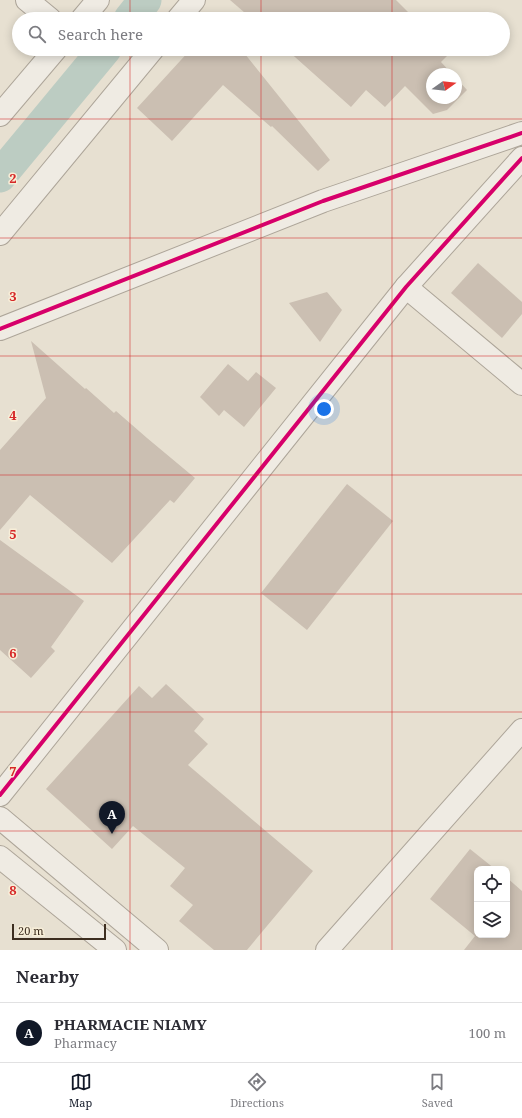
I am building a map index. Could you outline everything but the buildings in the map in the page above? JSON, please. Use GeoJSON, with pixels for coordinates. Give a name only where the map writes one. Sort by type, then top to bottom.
{"type":"FeatureCollection","features":[{"type":"Feature","properties":{"kind":"street"},"geometry":{"type":"LineString","coordinates":[[27,0],[42,12]]}},
{"type":"Feature","properties":{"kind":"street"},"geometry":{"type":"LineString","coordinates":[[88,12],[98,0]]}},
{"type":"Feature","properties":{"kind":"street"},"geometry":{"type":"LineString","coordinates":[[184,12],[194,0]]}},
{"type":"Feature","properties":{"kind":"street"},"geometry":{"type":"LineString","coordinates":[[0,115],[50,56]]}},
{"type":"Feature","properties":{"kind":"street"},"geometry":{"type":"LineString","coordinates":[[0,234],[147,56]]}},
{"type":"Feature","properties":{"kind":"street"},"geometry":{"type":"LineString","coordinates":[[0,329],[323,201],[522,133]]}},
{"type":"Feature","properties":{"kind":"street"},"geometry":{"type":"LineString","coordinates":[[0,796],[406,287],[522,158]]}},
{"type":"Feature","properties":{"kind":"street"},"geometry":{"type":"LineString","coordinates":[[406,287],[522,384]]}},
{"type":"Feature","properties":{"kind":"street"},"geometry":{"type":"LineString","coordinates":[[327,950],[522,730]]}},
{"type":"Feature","properties":{"kind":"street"},"geometry":{"type":"LineString","coordinates":[[0,818],[157,950]]}},
{"type":"Feature","properties":{"kind":"street"},"geometry":{"type":"LineString","coordinates":[[0,857],[115,950]]}},
{"type":"Feature","properties":{"kind":"waterway"},"geometry":{"type":"LineString","coordinates":[[136,12],[145,0]]}},
{"type":"Feature","properties":{"kind":"waterway"},"geometry":{"type":"LineString","coordinates":[[0,176],[99,56]]}},
{"type":"Feature","properties":{"kind":"cycle path"},"geometry":{"type":"LineString","coordinates":[[0,329],[323,201],[522,133]]}},
{"type":"Feature","properties":{"kind":"cycle path"},"geometry":{"type":"LineString","coordinates":[[0,795],[406,287],[522,158]]}},
{"type":"Feature","properties":{"kind":"place","name":"PHARMACIE NIAMY"},"geometry":{"type":"Point","coordinates":[112,834]}}]}
